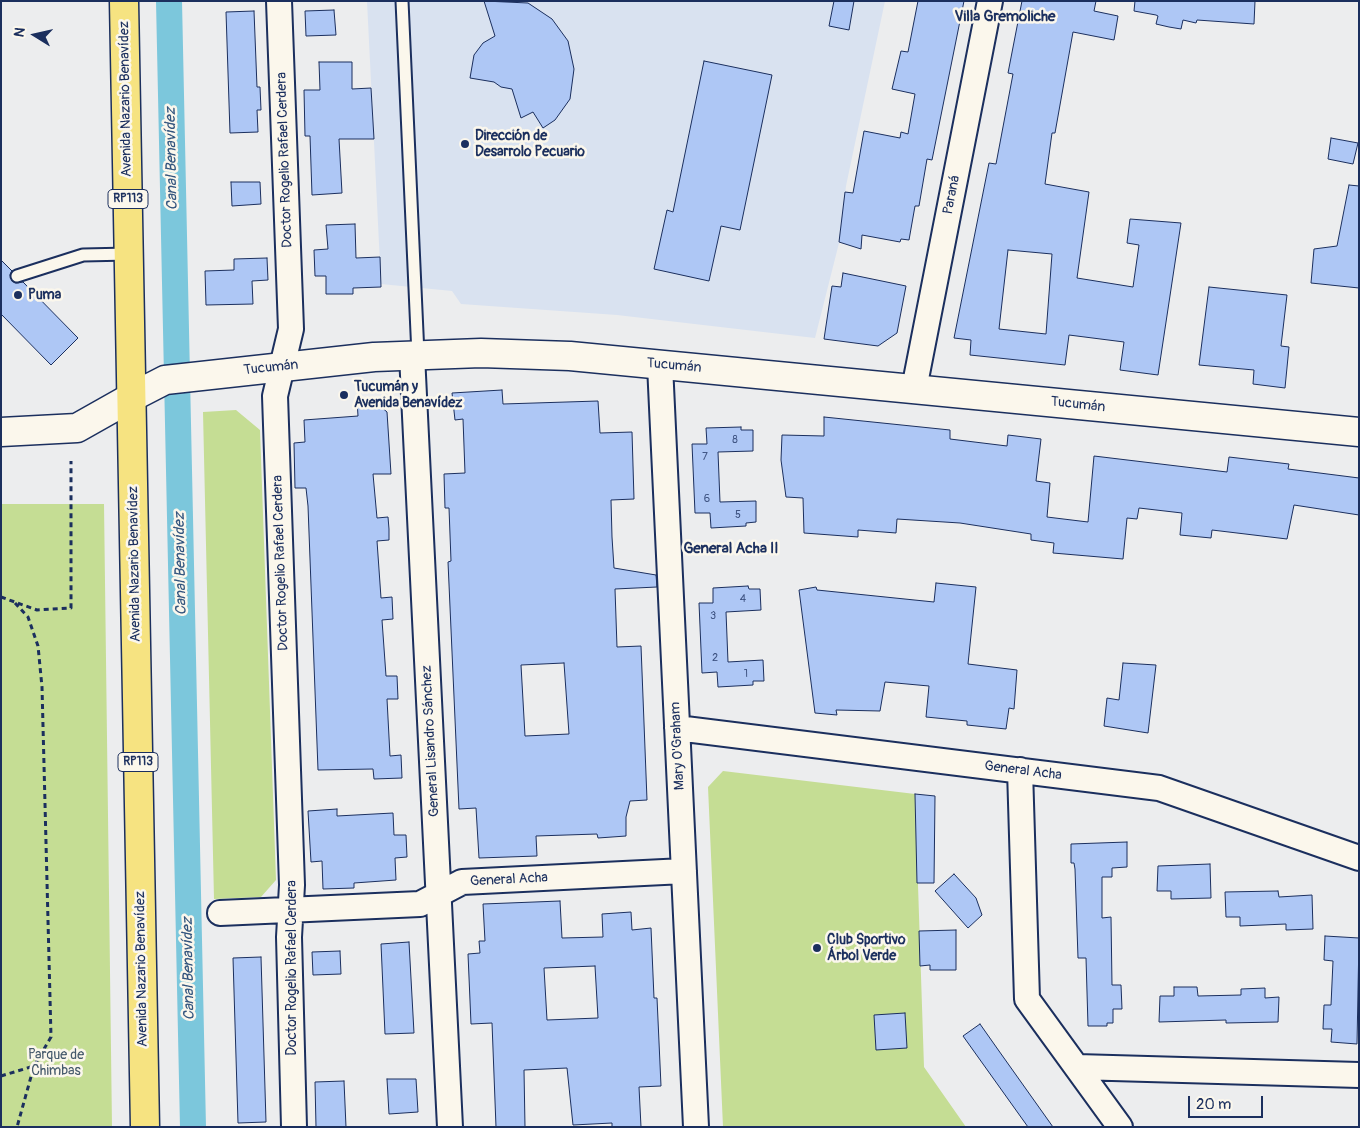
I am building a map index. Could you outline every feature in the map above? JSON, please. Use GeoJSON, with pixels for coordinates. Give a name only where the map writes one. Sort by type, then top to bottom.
{"type":"FeatureCollection","features":[{"type":"Feature","properties":{"kind":"main road","name":"Avenida Nazario Benavídez"},"geometry":{"type":"LineString","coordinates":[[124,1],[145,1127]]}},
{"type":"Feature","properties":{"kind":"street","name":"Doctor Rogelio Rafael Cerdera"},"geometry":{"type":"LineString","coordinates":[[279,1],[291,328],[275,396],[292,885],[288,936],[294,1127]]}},
{"type":"Feature","properties":{"kind":"street","name":"Paraná"},"geometry":{"type":"LineString","coordinates":[[914,389],[990,1]]}},
{"type":"Feature","properties":{"kind":"street","name":"Tucumán"},"geometry":{"type":"LineString","coordinates":[[1,432],[77,428],[164,380],[415,355],[515,354],[660,364],[1359,432]]}},
{"type":"Feature","properties":{"kind":"street","name":"General Lisandro Sánchez"},"geometry":{"type":"LineString","coordinates":[[415,355],[450,1127]]}},
{"type":"Feature","properties":{"kind":"street","name":"Mary O'Graham"},"geometry":{"type":"LineString","coordinates":[[660,364],[696,1127]]}},
{"type":"Feature","properties":{"kind":"street","name":"General Acha"},"geometry":{"type":"LineString","coordinates":[[677,728],[1159,788],[1357,851]]}},
{"type":"Feature","properties":{"kind":"street"},"geometry":{"type":"LineString","coordinates":[[1020,770],[1027,999],[1120,1127]]}},
{"type":"Feature","properties":{"kind":"street","name":"General Acha"},"geometry":{"type":"LineString","coordinates":[[220,914],[420,904],[462,882],[684,871]]}},
{"type":"Feature","properties":{"kind":"street"},"geometry":{"type":"LineString","coordinates":[[1077,1068],[1359,1075]]}},
{"type":"Feature","properties":{"kind":"lane"},"geometry":{"type":"LineString","coordinates":[[402,1],[415,355]]}},
{"type":"Feature","properties":{"kind":"lane"},"geometry":{"type":"LineString","coordinates":[[17,276],[83,255],[129,254]]}},
{"type":"Feature","properties":{"kind":"path"},"geometry":{"type":"LineString","coordinates":[[1,597],[37,610],[71,608],[72,461]]}},
{"type":"Feature","properties":{"kind":"path"},"geometry":{"type":"LineString","coordinates":[[15,603],[28,617],[38,646],[42,687],[51,1037],[34,1066],[17,1127]]}},
{"type":"Feature","properties":{"kind":"path"},"geometry":{"type":"LineString","coordinates":[[1,1076],[34,1066]]}},
{"type":"Feature","properties":{"kind":"shaded area"},"geometry":{"type":"Polygon","coordinates":[[[367,1],[885,1],[846,186],[839,243],[815,338],[617,315],[461,304],[452,291],[381,284],[367,1]]]}},
{"type":"Feature","properties":{"kind":"green space"},"geometry":{"type":"Polygon","coordinates":[[[236,410],[260,430],[276,880],[261,897],[214,899],[203,412],[236,410]]]}},
{"type":"Feature","properties":{"kind":"green space","name":"Parque de Chimbas"},"geometry":{"type":"Polygon","coordinates":[[[1,504],[104,504],[112,1127],[1,1127],[1,504]]]}},
{"type":"Feature","properties":{"kind":"green space","name":"Club Sportivo Árbol Verde"},"geometry":{"type":"Polygon","coordinates":[[[723,771],[915,794],[924,1067],[966,1127],[723,1127],[708,787],[723,771]]]}},
{"type":"Feature","properties":{"kind":"building"},"geometry":{"type":"Polygon","coordinates":[[[484,1],[528,3],[552,19],[568,41],[574,69],[570,99],[555,120],[543,128],[533,112],[521,118],[512,89],[501,87],[494,82],[470,78],[474,55],[483,43],[495,36],[484,1]]]}},
{"type":"Feature","properties":{"kind":"building"},"geometry":{"type":"Polygon","coordinates":[[[834,1],[854,1],[849,30],[829,26],[834,1]]]}},
{"type":"Feature","properties":{"kind":"building"},"geometry":{"type":"Polygon","coordinates":[[[918,1],[964,1],[932,160],[927,159],[919,206],[915,206],[909,240],[901,239],[900,242],[862,235],[861,249],[839,242],[845,192],[853,193],[864,131],[900,138],[901,132],[908,134],[915,94],[892,89],[901,51],[908,52],[918,1]]]}},
{"type":"Feature","properties":{"kind":"building"},"geometry":{"type":"Polygon","coordinates":[[[1022,1],[1096,1],[1094,11],[1118,16],[1114,40],[1073,32],[1055,133],[1052,133],[1045,184],[1089,192],[1077,278],[1133,287],[1139,245],[1127,243],[1130,219],[1181,223],[1158,375],[1120,370],[1124,342],[1069,335],[1065,365],[970,355],[971,340],[954,338],[989,163],[996,164],[1013,74],[1008,73],[1022,1]],[[1008,250],[999,329],[1046,334],[1052,254],[1008,250]]]}},
{"type":"Feature","properties":{"kind":"building"},"geometry":{"type":"Polygon","coordinates":[[[1135,1],[1255,1],[1254,24],[1197,20],[1196,23],[1183,20],[1181,29],[1169,27],[1156,24],[1158,16],[1156,15],[1134,11],[1135,1]]]}},
{"type":"Feature","properties":{"kind":"building"},"geometry":{"type":"Polygon","coordinates":[[[334,10],[336,35],[306,36],[305,11],[334,10]]]}},
{"type":"Feature","properties":{"kind":"building"},"geometry":{"type":"Polygon","coordinates":[[[254,11],[257,87],[260,87],[261,110],[257,110],[258,132],[230,133],[226,12],[254,11]]]}},
{"type":"Feature","properties":{"kind":"building"},"geometry":{"type":"Polygon","coordinates":[[[704,61],[772,75],[740,230],[721,226],[709,281],[654,269],[667,210],[673,212],[704,61]]]}},
{"type":"Feature","properties":{"kind":"building"},"geometry":{"type":"Polygon","coordinates":[[[319,62],[352,62],[352,89],[371,88],[374,139],[339,139],[342,193],[312,195],[310,136],[305,136],[304,90],[320,90],[319,62]]]}},
{"type":"Feature","properties":{"kind":"building"},"geometry":{"type":"Polygon","coordinates":[[[1331,138],[1358,143],[1353,164],[1328,159],[1331,138]]]}},
{"type":"Feature","properties":{"kind":"building"},"geometry":{"type":"Polygon","coordinates":[[[231,182],[260,182],[261,204],[232,206],[231,182]]]}},
{"type":"Feature","properties":{"kind":"building"},"geometry":{"type":"Polygon","coordinates":[[[1349,185],[1359,186],[1359,288],[1311,283],[1314,249],[1337,246],[1349,185]]]}},
{"type":"Feature","properties":{"kind":"building"},"geometry":{"type":"Polygon","coordinates":[[[355,224],[356,258],[380,257],[381,287],[353,288],[353,294],[326,294],[326,276],[315,276],[314,250],[328,249],[326,225],[355,224]]]}},
{"type":"Feature","properties":{"kind":"building"},"geometry":{"type":"Polygon","coordinates":[[[267,258],[268,280],[252,281],[253,304],[206,305],[205,271],[234,270],[234,259],[267,258]]]}},
{"type":"Feature","properties":{"kind":"building","name":"Puma"},"geometry":{"type":"Polygon","coordinates":[[[1,260],[12,271],[10,275],[12,281],[16,283],[23,282],[78,338],[51,365],[1,314],[1,260]]]}},
{"type":"Feature","properties":{"kind":"building"},"geometry":{"type":"Polygon","coordinates":[[[843,273],[906,286],[897,333],[878,346],[824,339],[832,286],[841,287],[843,273]]]}},
{"type":"Feature","properties":{"kind":"building"},"geometry":{"type":"Polygon","coordinates":[[[1209,287],[1287,295],[1281,346],[1289,347],[1285,388],[1253,384],[1254,370],[1199,365],[1209,287]]]}},
{"type":"Feature","properties":{"kind":"building"},"geometry":{"type":"Polygon","coordinates":[[[502,390],[503,404],[598,401],[600,433],[632,432],[634,499],[611,500],[614,568],[656,575],[657,587],[615,589],[617,647],[641,646],[647,800],[630,801],[626,817],[626,836],[598,838],[597,834],[536,836],[537,856],[479,858],[476,808],[459,809],[448,562],[451,561],[449,508],[445,508],[444,474],[465,473],[463,419],[455,420],[452,393],[502,390]],[[564,663],[521,665],[525,736],[569,734],[564,663]]]}},
{"type":"Feature","properties":{"kind":"building"},"geometry":{"type":"Polygon","coordinates":[[[372,399],[387,412],[391,474],[373,474],[377,518],[388,517],[389,540],[377,541],[381,598],[392,597],[393,619],[382,620],[386,676],[397,676],[398,699],[387,699],[390,756],[401,755],[402,778],[374,779],[373,769],[318,770],[308,506],[306,488],[295,488],[294,443],[305,442],[304,420],[358,416],[357,400],[372,399]]]}},
{"type":"Feature","properties":{"kind":"building"},"geometry":{"type":"Polygon","coordinates":[[[824,417],[950,430],[950,439],[1007,446],[1008,435],[1041,439],[1036,481],[1050,483],[1047,517],[1088,522],[1094,456],[1227,472],[1229,457],[1289,464],[1288,469],[1359,478],[1359,515],[1294,505],[1287,539],[1212,530],[1211,538],[1180,535],[1182,513],[1139,508],[1137,519],[1127,518],[1123,559],[1053,553],[1054,543],[1031,540],[1031,534],[960,523],[897,519],[896,533],[858,530],[858,537],[804,533],[803,498],[786,497],[781,460],[782,435],[824,436],[824,417]]]}},
{"type":"Feature","properties":{"kind":"building"},"geometry":{"type":"Polygon","coordinates":[[[741,427],[741,430],[753,430],[753,451],[718,452],[720,502],[756,501],[756,522],[746,523],[746,526],[711,528],[710,513],[695,513],[692,444],[707,444],[706,428],[741,427]]]}},
{"type":"Feature","properties":{"kind":"building"},"geometry":{"type":"Polygon","coordinates":[[[936,583],[976,587],[968,664],[1017,670],[1014,709],[1009,708],[1006,729],[967,725],[967,721],[926,717],[929,686],[885,682],[880,711],[836,710],[837,715],[815,713],[799,590],[816,587],[817,590],[934,602],[936,583]]]}},
{"type":"Feature","properties":{"kind":"building"},"geometry":{"type":"Polygon","coordinates":[[[748,586],[749,589],[760,589],[761,610],[726,612],[728,662],[763,660],[764,681],[753,681],[753,685],[718,687],[717,672],[702,673],[699,603],[713,603],[713,588],[748,586]]]}},
{"type":"Feature","properties":{"kind":"building"},"geometry":{"type":"Polygon","coordinates":[[[1123,663],[1156,665],[1148,733],[1104,726],[1107,698],[1119,700],[1123,663]]]}},
{"type":"Feature","properties":{"kind":"building"},"geometry":{"type":"Polygon","coordinates":[[[915,794],[935,796],[934,883],[917,883],[915,794]]]}},
{"type":"Feature","properties":{"kind":"building"},"geometry":{"type":"Polygon","coordinates":[[[337,809],[337,816],[393,813],[394,835],[406,835],[407,857],[395,858],[396,880],[354,883],[354,888],[323,889],[322,861],[311,862],[308,811],[337,809]]]}},
{"type":"Feature","properties":{"kind":"building"},"geometry":{"type":"Polygon","coordinates":[[[1127,842],[1127,867],[1112,868],[1112,877],[1102,877],[1102,918],[1111,917],[1112,985],[1121,985],[1122,1009],[1113,1009],[1113,1023],[1107,1023],[1107,1026],[1088,1026],[1086,958],[1078,958],[1075,869],[1074,863],[1071,863],[1071,844],[1127,842]]]}},
{"type":"Feature","properties":{"kind":"building"},"geometry":{"type":"Polygon","coordinates":[[[1210,864],[1211,898],[1171,899],[1171,891],[1157,891],[1158,866],[1210,864]]]}},
{"type":"Feature","properties":{"kind":"building"},"geometry":{"type":"Polygon","coordinates":[[[954,874],[976,898],[982,915],[968,928],[935,891],[954,874]]]}},
{"type":"Feature","properties":{"kind":"building"},"geometry":{"type":"Polygon","coordinates":[[[1278,891],[1279,897],[1312,895],[1313,929],[1286,930],[1286,924],[1240,926],[1240,917],[1226,917],[1225,892],[1278,891]]]}},
{"type":"Feature","properties":{"kind":"building"},"geometry":{"type":"Polygon","coordinates":[[[560,901],[562,938],[603,937],[602,914],[631,912],[632,930],[651,928],[654,998],[657,998],[661,1086],[639,1087],[641,1127],[612,1127],[612,1123],[573,1125],[567,1068],[524,1070],[525,1127],[496,1127],[492,1023],[471,1024],[468,954],[480,953],[479,941],[485,941],[483,904],[560,901]],[[595,966],[544,968],[547,1020],[598,1018],[595,966]]]}},
{"type":"Feature","properties":{"kind":"building"},"geometry":{"type":"Polygon","coordinates":[[[956,930],[956,970],[930,970],[930,965],[920,966],[919,931],[956,930]]]}},
{"type":"Feature","properties":{"kind":"building"},"geometry":{"type":"Polygon","coordinates":[[[1325,936],[1359,938],[1357,1044],[1331,1042],[1332,1029],[1323,1029],[1324,1005],[1331,1005],[1333,961],[1324,960],[1325,936]]]}},
{"type":"Feature","properties":{"kind":"building"},"geometry":{"type":"Polygon","coordinates":[[[409,942],[414,1033],[385,1034],[381,944],[409,942]]]}},
{"type":"Feature","properties":{"kind":"building"},"geometry":{"type":"Polygon","coordinates":[[[340,951],[341,974],[313,975],[312,952],[340,951]]]}},
{"type":"Feature","properties":{"kind":"building"},"geometry":{"type":"Polygon","coordinates":[[[261,957],[266,1122],[238,1123],[233,958],[261,957]]]}},
{"type":"Feature","properties":{"kind":"building"},"geometry":{"type":"Polygon","coordinates":[[[1174,987],[1197,987],[1198,996],[1241,995],[1241,989],[1265,988],[1265,998],[1279,997],[1278,1022],[1226,1023],[1226,1020],[1159,1022],[1160,996],[1174,996],[1174,987]]]}},
{"type":"Feature","properties":{"kind":"building"},"geometry":{"type":"Polygon","coordinates":[[[905,1013],[907,1048],[876,1050],[874,1015],[905,1013]]]}},
{"type":"Feature","properties":{"kind":"building"},"geometry":{"type":"Polygon","coordinates":[[[980,1024],[1053,1127],[1028,1127],[963,1036],[980,1024]]]}},
{"type":"Feature","properties":{"kind":"building"},"geometry":{"type":"Polygon","coordinates":[[[387,1079],[416,1079],[418,1112],[389,1114],[387,1079]]]}},
{"type":"Feature","properties":{"kind":"building"},"geometry":{"type":"Polygon","coordinates":[[[344,1081],[346,1127],[316,1127],[315,1082],[344,1081]]]}},
{"type":"Feature","properties":{"kind":"waterway","name":"Canal Benavídez"},"geometry":{"type":"LineString","coordinates":[[169,1],[193,1127]]}},
{"type":"Feature","properties":{"kind":"place","name":"Dirección de Desarrolo Pecuario"},"geometry":{"type":"Point","coordinates":[465,144]}},
{"type":"Feature","properties":{"kind":"place","name":"Puma"},"geometry":{"type":"Point","coordinates":[18,295]}},
{"type":"Feature","properties":{"kind":"place","name":"Tucumán y Avenida Benavídez"},"geometry":{"type":"Point","coordinates":[344,395]}},
{"type":"Feature","properties":{"kind":"place","name":"Club Sportivo Árbol Verde"},"geometry":{"type":"Point","coordinates":[817,948]}},
{"type":"Feature","properties":{"kind":"district","name":"Villa Gremoliche"},"geometry":{"type":"Point","coordinates":[1005,17]}},
{"type":"Feature","properties":{"kind":"district","name":"General Acha II"},"geometry":{"type":"Point","coordinates":[731,549]}}]}
